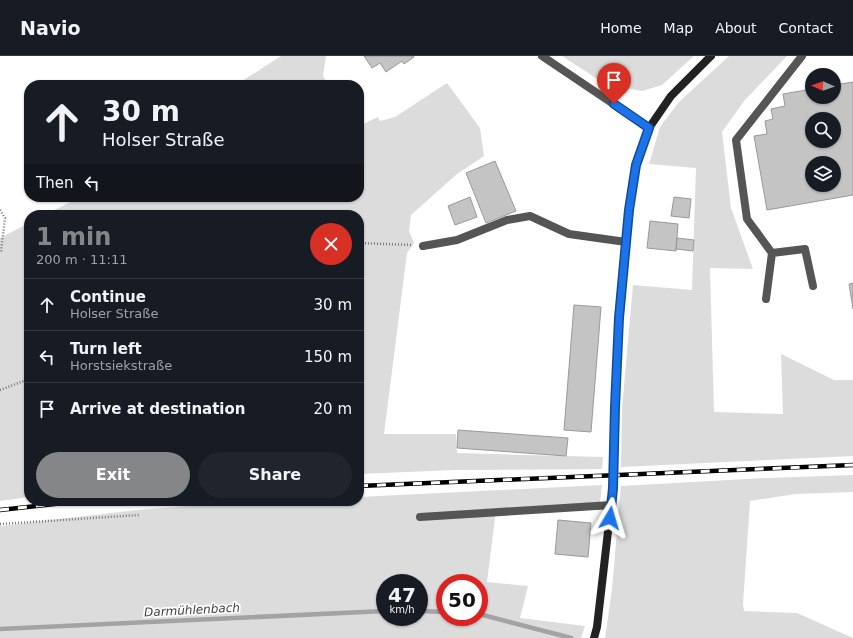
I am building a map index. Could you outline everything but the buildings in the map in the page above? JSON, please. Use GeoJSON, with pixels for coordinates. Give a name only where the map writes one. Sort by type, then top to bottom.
{"type":"FeatureCollection","features":[{"type":"Feature","properties":{"kind":"main road"},"geometry":{"type":"LineString","coordinates":[[594,638],[597,627],[612,505],[618,333],[629,210],[636,165],[649,128],[671,96],[711,56]]}},
{"type":"Feature","properties":{"kind":"street"},"geometry":{"type":"LineString","coordinates":[[542,56],[649,128]]}},
{"type":"Feature","properties":{"kind":"street"},"geometry":{"type":"LineString","coordinates":[[766,299],[772,253],[747,218],[736,140],[802,56]]}},
{"type":"Feature","properties":{"kind":"street"},"geometry":{"type":"LineString","coordinates":[[423,246],[457,240],[507,220],[530,216],[569,234],[626,242]]}},
{"type":"Feature","properties":{"kind":"street"},"geometry":{"type":"LineString","coordinates":[[772,253],[805,249],[813,286]]}},
{"type":"Feature","properties":{"kind":"street"},"geometry":{"type":"LineString","coordinates":[[420,517],[612,505]]}},
{"type":"Feature","properties":{"kind":"path"},"geometry":{"type":"LineString","coordinates":[[0,210],[4,218],[0,252]]}},
{"type":"Feature","properties":{"kind":"path"},"geometry":{"type":"LineString","coordinates":[[364,243],[423,246]]}},
{"type":"Feature","properties":{"kind":"path"},"geometry":{"type":"LineString","coordinates":[[0,390],[24,381]]}},
{"type":"Feature","properties":{"kind":"path"},"geometry":{"type":"LineString","coordinates":[[0,524],[139,515]]}},
{"type":"Feature","properties":{"kind":"shaded area"},"geometry":{"type":"Polygon","coordinates":[[[281,56],[326,56],[323,76],[326,80],[244,80],[281,56]]]}},
{"type":"Feature","properties":{"kind":"shaded area"},"geometry":{"type":"Polygon","coordinates":[[[562,56],[694,56],[662,85],[642,91],[605,84],[562,56]]]}},
{"type":"Feature","properties":{"kind":"shaded area"},"geometry":{"type":"Polygon","coordinates":[[[729,56],[787,56],[744,101],[722,132],[731,208],[753,269],[710,268],[714,412],[783,414],[781,354],[834,380],[853,380],[853,456],[621,467],[622,408],[633,285],[692,290],[696,168],[649,164],[660,127],[679,102],[729,56]]]}},
{"type":"Feature","properties":{"kind":"shaded area"},"geometry":{"type":"Polygon","coordinates":[[[447,83],[480,128],[484,156],[457,174],[411,215],[409,231],[414,243],[407,253],[384,434],[456,434],[457,453],[603,457],[602,469],[455,470],[364,474],[364,210],[55,210],[70,202],[364,202],[364,124],[378,117],[380,121],[395,117],[447,83]]]}},
{"type":"Feature","properties":{"kind":"shaded area"},"geometry":{"type":"Polygon","coordinates":[[[24,226],[24,498],[0,501],[0,238],[24,226]]]}},
{"type":"Feature","properties":{"kind":"shaded area"},"geometry":{"type":"Polygon","coordinates":[[[853,475],[853,492],[796,494],[750,501],[743,604],[744,611],[797,613],[853,638],[605,638],[612,589],[621,486],[853,475]]]}},
{"type":"Feature","properties":{"kind":"shaded area"},"geometry":{"type":"Polygon","coordinates":[[[602,485],[600,504],[496,510],[488,574],[436,574],[436,626],[488,626],[488,582],[528,586],[520,618],[585,626],[581,638],[0,638],[0,526],[137,510],[189,506],[364,506],[364,497],[602,485]]]}},
{"type":"Feature","properties":{"kind":"waterway","name":"Darmühlenbach"},"geometry":{"type":"LineString","coordinates":[[0,629],[376,611]]}},
{"type":"Feature","properties":{"kind":"waterway","name":"Darmühlenbach"},"geometry":{"type":"LineString","coordinates":[[428,611],[436,612]]}},
{"type":"Feature","properties":{"kind":"waterway","name":"Darmühlenbach"},"geometry":{"type":"LineString","coordinates":[[488,616],[571,638]]}},
{"type":"Feature","properties":{"kind":"railway"},"geometry":{"type":"LineString","coordinates":[[364,486],[853,465]]}},
{"type":"Feature","properties":{"kind":"railway"},"geometry":{"type":"LineString","coordinates":[[0,510],[36,506]]}},
{"type":"Feature","properties":{"kind":"route"},"geometry":{"type":"LineString","coordinates":[[610,518],[613,488],[619,318],[629,210],[636,165],[649,128],[614,104]]}}]}
